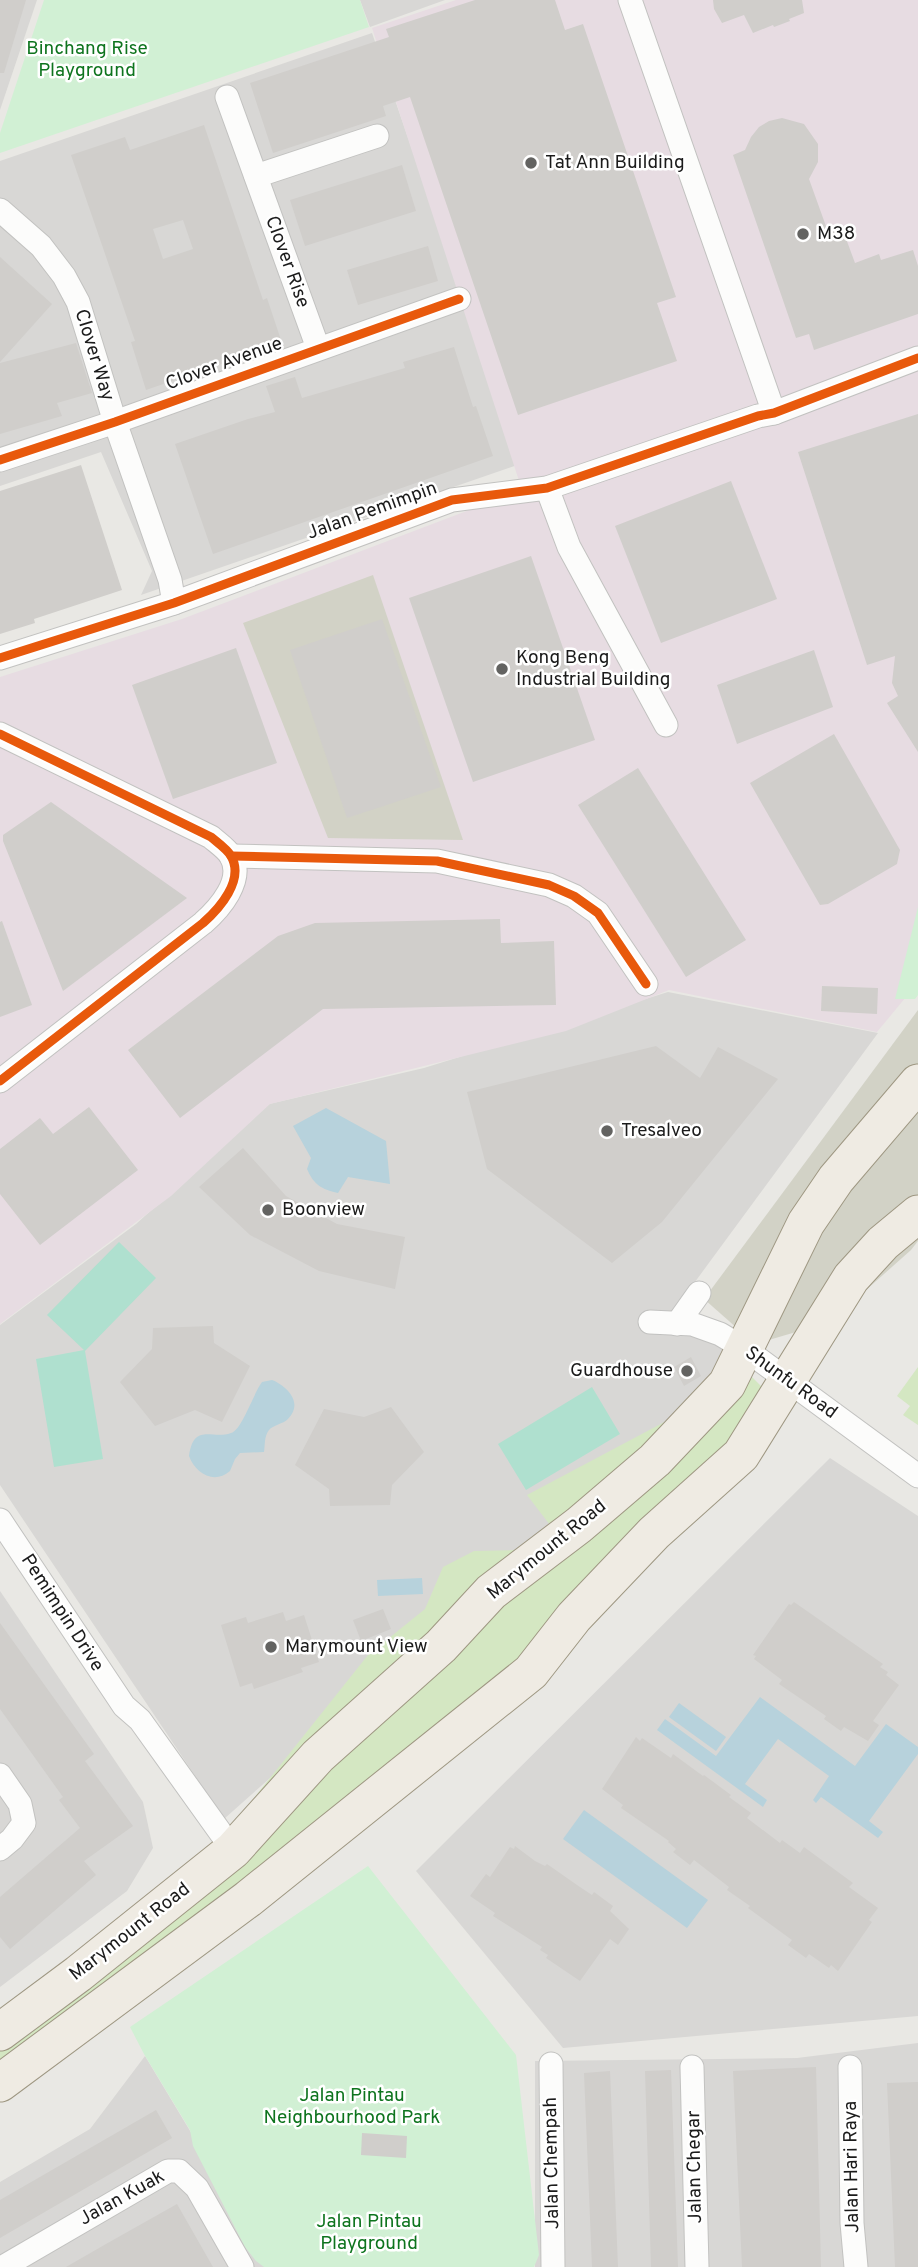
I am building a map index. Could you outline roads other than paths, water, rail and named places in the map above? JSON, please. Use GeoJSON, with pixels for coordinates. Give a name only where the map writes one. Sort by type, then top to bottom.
{"type":"FeatureCollection","features":[{"type":"Feature","properties":{"kind":"main road","name":"Marymount Road"},"geometry":{"type":"LineString","coordinates":[[0,2032],[228,1855],[318,1756],[441,1646],[491,1592],[579,1525],[655,1460],[727,1384],[806,1223],[836,1179],[918,1083]]}},
{"type":"Feature","properties":{"kind":"main road"},"geometry":{"type":"LineString","coordinates":[[0,2083],[248,1899],[531,1672],[573,1618],[654,1533],[741,1455],[851,1278],[883,1243],[918,1214]]}},
{"type":"Feature","properties":{"kind":"street"},"geometry":{"type":"LineString","coordinates":[[631,0],[774,413]]}},
{"type":"Feature","properties":{"kind":"street","name":"Clover Rise"},"geometry":{"type":"LineString","coordinates":[[227,97],[318,348]]}},
{"type":"Feature","properties":{"kind":"street"},"geometry":{"type":"LineString","coordinates":[[256,176],[377,136]]}},
{"type":"Feature","properties":{"kind":"street","name":"Clover Way"},"geometry":{"type":"LineString","coordinates":[[0,210],[41,246],[64,276],[78,302],[115,422],[170,580],[174,603]]}},
{"type":"Feature","properties":{"kind":"street","name":"Clover Avenue"},"geometry":{"type":"LineString","coordinates":[[0,460],[115,422],[459,299]]}},
{"type":"Feature","properties":{"kind":"street","name":"Jalan Pemimpin"},"geometry":{"type":"LineString","coordinates":[[0,658],[174,603],[452,500],[547,488],[758,416],[774,413],[918,358]]}},
{"type":"Feature","properties":{"kind":"street"},"geometry":{"type":"LineString","coordinates":[[547,488],[569,547],[666,724]]}},
{"type":"Feature","properties":{"kind":"street"},"geometry":{"type":"LineString","coordinates":[[0,734],[211,837],[231,856],[234,871],[227,896],[215,912],[0,1081]]}},
{"type":"Feature","properties":{"kind":"street"},"geometry":{"type":"LineString","coordinates":[[231,856],[437,862],[549,885],[585,903],[598,913],[646,984]]}},
{"type":"Feature","properties":{"kind":"street"},"geometry":{"type":"LineString","coordinates":[[677,1324],[699,1293]]}},
{"type":"Feature","properties":{"kind":"street","name":"Shunfu Road"},"geometry":{"type":"LineString","coordinates":[[650,1322],[692,1324],[720,1334],[746,1349],[918,1476]]}},
{"type":"Feature","properties":{"kind":"street","name":"Pemimpin Drive"},"geometry":{"type":"LineString","coordinates":[[0,1520],[124,1706],[129,1727],[228,1855]]}},
{"type":"Feature","properties":{"kind":"street"},"geometry":{"type":"LineString","coordinates":[[0,1775],[20,1804],[24,1823],[0,1849]]}},
{"type":"Feature","properties":{"kind":"street","name":"Jalan Chempah"},"geometry":{"type":"LineString","coordinates":[[551,2064],[552,2266]]}},
{"type":"Feature","properties":{"kind":"street","name":"Jalan Chegar"},"geometry":{"type":"LineString","coordinates":[[692,2067],[697,2267]]}},
{"type":"Feature","properties":{"kind":"street","name":"Jalan Hari Raya"},"geometry":{"type":"LineString","coordinates":[[850,2067],[852,2223],[856,2267]]}},
{"type":"Feature","properties":{"kind":"street","name":"Jalan Kuak"},"geometry":{"type":"LineString","coordinates":[[3,2267],[168,2171],[179,2171],[197,2188],[242,2267]]}},
{"type":"Feature","properties":{"kind":"water"},"geometry":{"type":"Polygon","coordinates":[[[326,1108],[386,1141],[390,1184],[348,1177],[338,1193],[315,1183],[307,1169],[311,1158],[293,1126],[326,1108]]]}},
{"type":"Feature","properties":{"kind":"water"},"geometry":{"type":"Polygon","coordinates":[[[272,1380],[288,1391],[294,1401],[294,1407],[288,1419],[269,1430],[265,1438],[264,1452],[240,1453],[230,1471],[218,1477],[200,1472],[189,1456],[195,1439],[205,1434],[224,1435],[235,1430],[262,1382],[272,1380]]]}},
{"type":"Feature","properties":{"kind":"water"},"geometry":{"type":"Polygon","coordinates":[[[422,1578],[423,1594],[378,1596],[377,1580],[422,1578]]]}},
{"type":"Feature","properties":{"kind":"water"},"geometry":{"type":"Polygon","coordinates":[[[760,1697],[855,1766],[886,1724],[918,1747],[918,1754],[869,1821],[883,1832],[878,1838],[821,1797],[816,1803],[813,1800],[829,1776],[778,1739],[745,1784],[767,1800],[763,1807],[657,1730],[665,1719],[716,1756],[760,1697]]]}},
{"type":"Feature","properties":{"kind":"water"},"geometry":{"type":"Polygon","coordinates":[[[679,1703],[726,1737],[716,1751],[669,1717],[679,1703]]]}},
{"type":"Feature","properties":{"kind":"water"},"geometry":{"type":"Polygon","coordinates":[[[584,1810],[708,1900],[687,1928],[563,1839],[584,1810]]]}},
{"type":"Feature","properties":{"kind":"place","name":"Tat Ann Building"},"geometry":{"type":"Point","coordinates":[531,163]}},
{"type":"Feature","properties":{"kind":"place","name":"M38"},"geometry":{"type":"Point","coordinates":[803,234]}},
{"type":"Feature","properties":{"kind":"place","name":"Kong Beng Industrial Building"},"geometry":{"type":"Point","coordinates":[502,669]}},
{"type":"Feature","properties":{"kind":"place","name":"Tresalveo"},"geometry":{"type":"Point","coordinates":[607,1131]}},
{"type":"Feature","properties":{"kind":"place","name":"Boonview"},"geometry":{"type":"Point","coordinates":[268,1210]}},
{"type":"Feature","properties":{"kind":"place","name":"Guardhouse"},"geometry":{"type":"Point","coordinates":[687,1371]}},
{"type":"Feature","properties":{"kind":"place","name":"Marymount View"},"geometry":{"type":"Point","coordinates":[271,1647]}},
{"type":"Feature","properties":{"kind":"park label","name":"Binchang Rise Playground"},"geometry":{"type":"Point","coordinates":[87,60]}},
{"type":"Feature","properties":{"kind":"park label","name":"Jalan Pintau Neighbourhood Park"},"geometry":{"type":"Point","coordinates":[352,2107]}},
{"type":"Feature","properties":{"kind":"park label","name":"Jalan Pintau Playground"},"geometry":{"type":"Point","coordinates":[369,2233]}}]}
